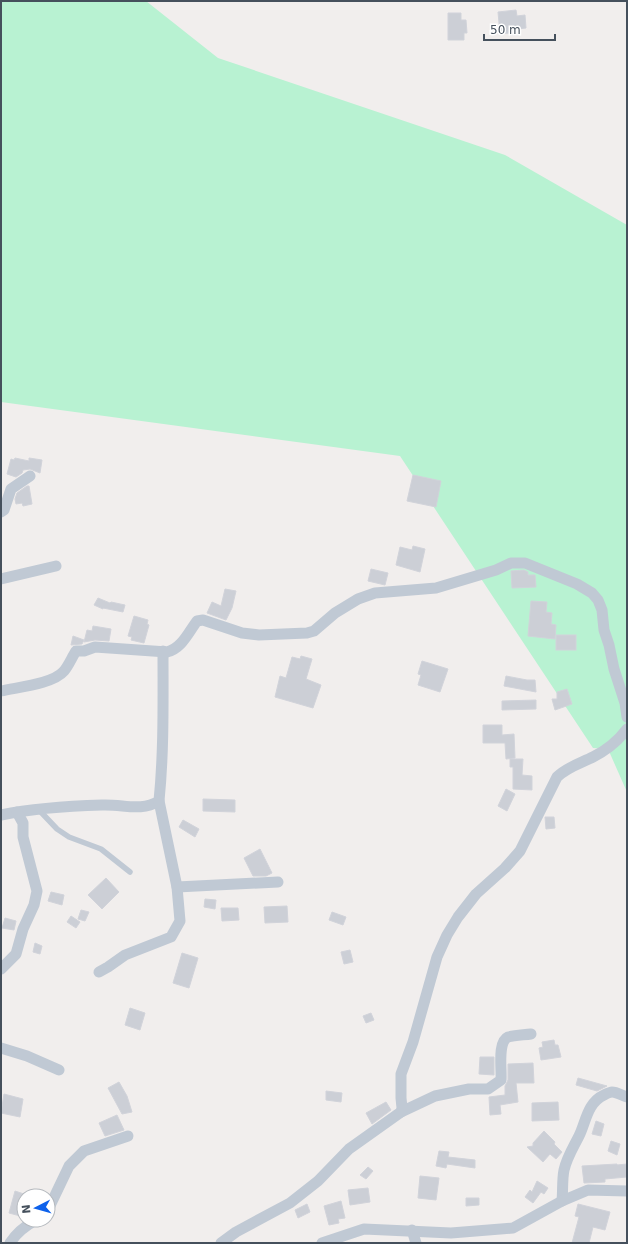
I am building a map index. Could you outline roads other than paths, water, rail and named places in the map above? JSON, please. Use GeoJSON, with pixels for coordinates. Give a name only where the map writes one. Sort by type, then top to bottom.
{"type":"FeatureCollection","features":[{"type":"Feature","properties":{"kind":"street"},"geometry":{"type":"LineString","coordinates":[[1,512],[4,510],[11,488],[30,476]]}},
{"type":"Feature","properties":{"kind":"street"},"geometry":{"type":"LineString","coordinates":[[1,691],[44,682],[56,677],[64,671],[76,651],[84,651],[95,647],[163,652],[174,650],[179,646],[197,621],[209,621],[218,626],[259,636],[307,633],[314,631],[335,613],[358,599],[375,593],[436,588],[496,570],[512,563],[526,563],[577,584],[592,593],[598,600],[602,610],[604,630],[610,645],[614,669],[625,703],[627,717]]}},
{"type":"Feature","properties":{"kind":"street"},"geometry":{"type":"LineString","coordinates":[[1,579],[56,566]]}},
{"type":"Feature","properties":{"kind":"street"},"geometry":{"type":"LineString","coordinates":[[99,972],[125,955],[171,938],[180,921],[177,886],[160,801],[162,772],[163,652]]}},
{"type":"Feature","properties":{"kind":"street"},"geometry":{"type":"LineString","coordinates":[[401,1112],[401,1074],[413,1042],[437,957],[447,935],[458,917],[476,894],[505,868],[520,851],[557,777],[562,771],[608,749],[627,729]]}},
{"type":"Feature","properties":{"kind":"street"},"geometry":{"type":"LineString","coordinates":[[1,815],[37,808],[114,804],[137,807],[150,806],[160,801]]}},
{"type":"Feature","properties":{"kind":"street"},"geometry":{"type":"LineString","coordinates":[[1,969],[16,954],[23,929],[34,905],[37,891],[23,837],[23,823],[17,812]]}},
{"type":"Feature","properties":{"kind":"street"},"geometry":{"type":"LineString","coordinates":[[177,886],[278,882]]}},
{"type":"Feature","properties":{"kind":"street"},"geometry":{"type":"LineString","coordinates":[[221,1243],[236,1232],[290,1203],[318,1181],[349,1149],[401,1112],[435,1096],[469,1089],[488,1089],[501,1080],[502,1042],[507,1037],[531,1034]]}},
{"type":"Feature","properties":{"kind":"street"},"geometry":{"type":"LineString","coordinates":[[1,1048],[27,1056],[59,1070]]}},
{"type":"Feature","properties":{"kind":"street"},"geometry":{"type":"LineString","coordinates":[[562,1201],[564,1172],[567,1161],[589,1110],[600,1097],[607,1093],[612,1092],[627,1097]]}},
{"type":"Feature","properties":{"kind":"street"},"geometry":{"type":"LineString","coordinates":[[56,1193],[69,1166],[84,1151],[128,1136]]}},
{"type":"Feature","properties":{"kind":"street"},"geometry":{"type":"LineString","coordinates":[[322,1243],[364,1228],[451,1233],[513,1228],[562,1201],[588,1190],[627,1192]]}},
{"type":"Feature","properties":{"kind":"street"},"geometry":{"type":"LineString","coordinates":[[10,1243],[24,1228]]}},
{"type":"Feature","properties":{"kind":"street"},"geometry":{"type":"LineString","coordinates":[[412,1230],[416,1243]]}},
{"type":"Feature","properties":{"kind":"lane"},"geometry":{"type":"LineString","coordinates":[[37,808],[58,829],[69,837],[101,849],[130,872]]}}]}
